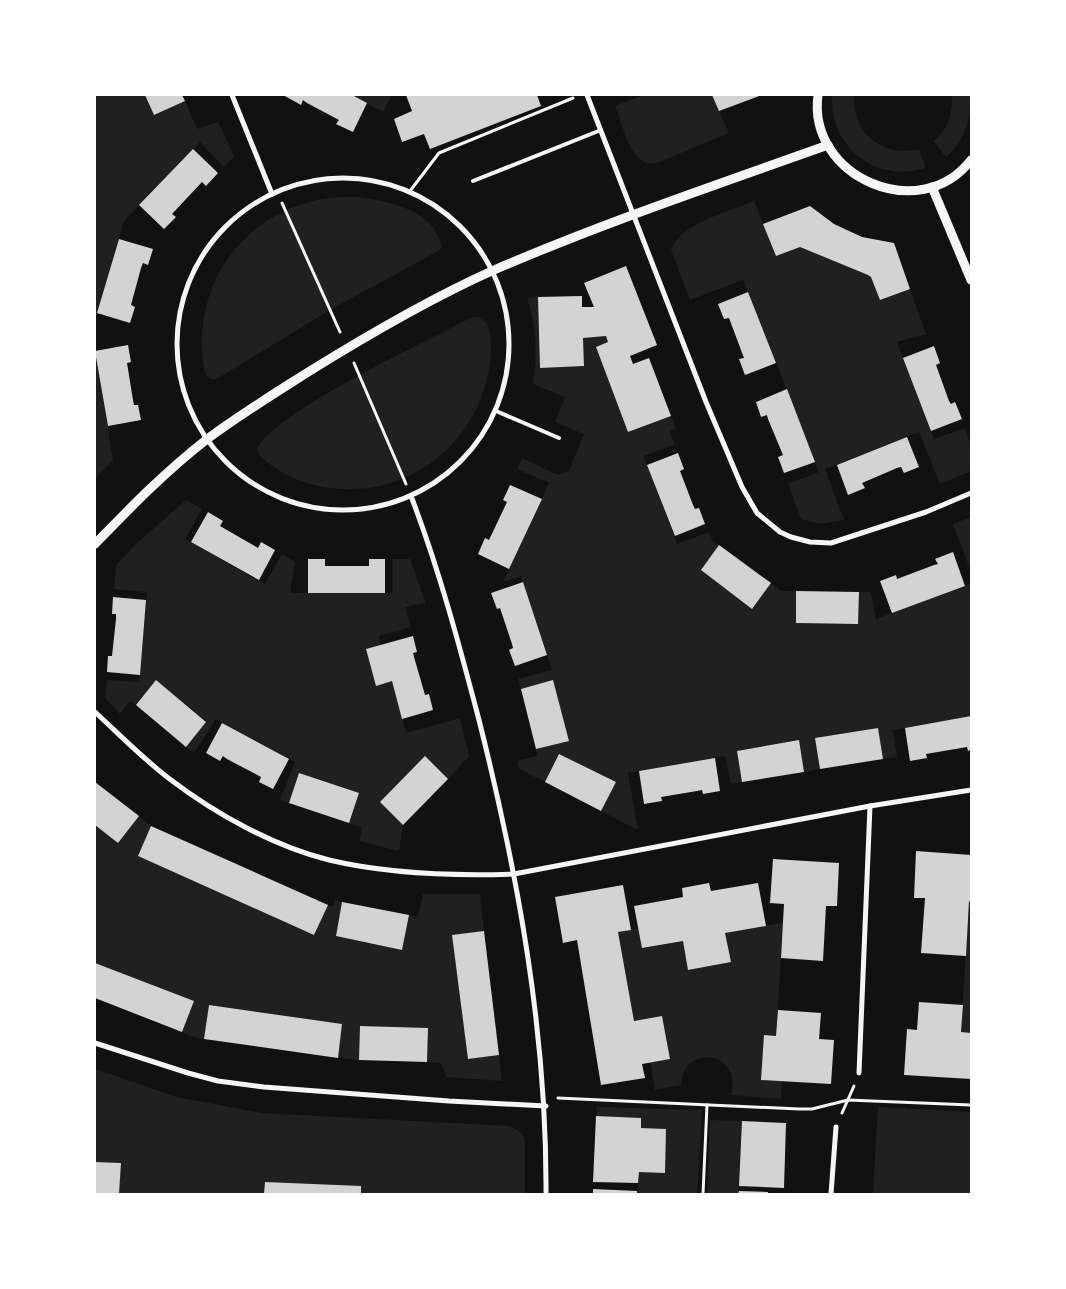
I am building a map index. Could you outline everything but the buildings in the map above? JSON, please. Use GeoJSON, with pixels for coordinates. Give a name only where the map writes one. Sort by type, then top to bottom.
{"type":"FeatureCollection","features":[{"type":"Feature","properties":{"kind":"street"},"geometry":{"type":"LineString","coordinates":[[232,95],[272,194]]}},
{"type":"Feature","properties":{"kind":"street"},"geometry":{"type":"LineString","coordinates":[[587,95],[706,402],[742,487],[750,502],[765,522],[791,537],[810,542],[831,543],[926,512],[971,493]]}},
{"type":"Feature","properties":{"kind":"street"},"geometry":{"type":"LineString","coordinates":[[818,95],[818,114],[828,145],[837,160],[864,182],[880,188],[897,191],[932,187],[958,174],[971,160]]}},
{"type":"Feature","properties":{"kind":"street"},"geometry":{"type":"LineString","coordinates":[[95,544],[163,476],[207,439],[258,403],[347,348],[415,310],[493,271],[634,214],[828,145]]}},
{"type":"Feature","properties":{"kind":"street"},"geometry":{"type":"LineString","coordinates":[[333,178],[372,180],[410,191],[427,200],[458,224],[478,246],[493,271],[507,313],[509,335],[506,379],[496,411],[479,440],[465,457],[449,472],[411,496],[371,508],[344,510],[309,507],[270,493],[252,483],[225,461],[207,439],[187,400],[179,371],[177,334],[186,291],[201,258],[219,233],[240,213],[272,194],[295,184],[333,178]]}},
{"type":"Feature","properties":{"kind":"street"},"geometry":{"type":"LineString","coordinates":[[932,187],[971,280]]}},
{"type":"Feature","properties":{"kind":"street"},"geometry":{"type":"LineString","coordinates":[[411,496],[446,598],[497,793],[514,874],[524,927],[546,1106],[546,1194]]}},
{"type":"Feature","properties":{"kind":"street"},"geometry":{"type":"LineString","coordinates":[[95,712],[149,763],[192,795],[258,832],[294,849],[330,860],[420,873],[465,875],[514,874],[870,806],[971,790]]}},
{"type":"Feature","properties":{"kind":"street"},"geometry":{"type":"LineString","coordinates":[[859,1074],[870,806]]}},
{"type":"Feature","properties":{"kind":"street"},"geometry":{"type":"LineString","coordinates":[[95,1043],[188,1073],[227,1082],[264,1087],[449,1101],[546,1106]]}},
{"type":"Feature","properties":{"kind":"street"},"geometry":{"type":"LineString","coordinates":[[831,1194],[836,1127]]}},
{"type":"Feature","properties":{"kind":"lane"},"geometry":{"type":"LineString","coordinates":[[473,180],[601,130]]}},
{"type":"Feature","properties":{"kind":"lane"},"geometry":{"type":"LineString","coordinates":[[496,411],[559,438]]}},
{"type":"Feature","properties":{"kind":"path"},"geometry":{"type":"LineString","coordinates":[[410,191],[440,152],[580,95]]}},
{"type":"Feature","properties":{"kind":"path"},"geometry":{"type":"LineString","coordinates":[[836,1127],[859,1074]]}},
{"type":"Feature","properties":{"kind":"path"},"geometry":{"type":"LineString","coordinates":[[545,1097],[812,1109],[848,1100],[971,1105]]}},
{"type":"Feature","properties":{"kind":"path"},"geometry":{"type":"LineString","coordinates":[[702,1194],[707,1104]]}},
{"type":"Feature","properties":{"kind":"shaded area"},"geometry":{"type":"Polygon","coordinates":[[[95,95],[145,95],[154,115],[185,101],[197,129],[218,122],[234,156],[224,167],[200,142],[124,221],[95,318],[95,95]]]}},
{"type":"Feature","properties":{"kind":"shaded area"},"geometry":{"type":"Polygon","coordinates":[[[352,95],[392,95],[383,112],[352,95]]]}},
{"type":"Feature","properties":{"kind":"shaded area"},"geometry":{"type":"Polygon","coordinates":[[[643,95],[712,95],[729,133],[657,163],[648,163],[641,160],[629,144],[615,106],[643,95]]]}},
{"type":"Feature","properties":{"kind":"shaded area"},"geometry":{"type":"Polygon","coordinates":[[[832,95],[854,95],[858,121],[872,140],[893,150],[919,149],[926,168],[907,172],[890,171],[873,166],[859,157],[847,145],[838,131],[833,114],[832,95]]]}},
{"type":"Feature","properties":{"kind":"shaded area"},"geometry":{"type":"Polygon","coordinates":[[[952,95],[971,95],[971,104],[966,129],[958,144],[946,157],[934,141],[943,131],[949,120],[952,108],[952,95]]]}},
{"type":"Feature","properties":{"kind":"shaded area"},"geometry":{"type":"Polygon","coordinates":[[[357,197],[397,205],[424,218],[434,229],[442,246],[440,250],[330,310],[220,377],[216,379],[209,378],[205,373],[203,365],[203,327],[209,296],[222,267],[241,243],[265,223],[292,208],[323,199],[357,197]]]}},
{"type":"Feature","properties":{"kind":"shaded area"},"geometry":{"type":"Polygon","coordinates":[[[754,201],[776,256],[800,247],[868,275],[871,277],[881,300],[910,289],[926,334],[897,342],[934,439],[965,428],[971,444],[971,471],[940,484],[919,432],[825,469],[844,520],[821,524],[801,519],[788,484],[819,472],[744,281],[742,280],[690,300],[671,250],[684,232],[719,214],[754,201]]]}},
{"type":"Feature","properties":{"kind":"shaded area"},"geometry":{"type":"Polygon","coordinates":[[[538,297],[540,368],[584,366],[583,338],[606,336],[608,342],[596,347],[628,432],[671,416],[676,428],[669,431],[675,444],[644,456],[677,544],[709,532],[713,542],[719,545],[701,570],[751,608],[771,583],[781,591],[796,591],[796,623],[858,624],[859,592],[871,592],[876,619],[971,584],[971,716],[893,730],[897,757],[883,759],[878,728],[815,738],[820,769],[804,772],[799,740],[737,751],[742,782],[731,784],[725,756],[628,773],[638,830],[601,811],[615,782],[560,754],[545,782],[519,769],[517,761],[537,756],[536,749],[569,741],[553,681],[521,689],[518,679],[552,670],[521,576],[503,582],[549,483],[517,469],[522,458],[558,475],[569,471],[584,434],[555,422],[565,397],[533,384],[535,341],[533,319],[527,298],[538,297]]]}},
{"type":"Feature","properties":{"kind":"shaded area"},"geometry":{"type":"Polygon","coordinates":[[[478,317],[487,323],[491,346],[489,371],[485,386],[475,412],[461,434],[443,454],[422,469],[399,480],[373,487],[347,489],[319,486],[295,479],[279,471],[259,455],[257,448],[270,432],[322,396],[470,318],[478,317]]]}},
{"type":"Feature","properties":{"kind":"shaded area"},"geometry":{"type":"Polygon","coordinates":[[[95,348],[113,460],[95,479],[95,348]]]}},
{"type":"Feature","properties":{"kind":"shaded area"},"geometry":{"type":"Polygon","coordinates":[[[186,500],[202,509],[185,539],[265,584],[282,554],[295,562],[290,593],[393,593],[393,559],[410,559],[426,603],[405,607],[411,627],[379,636],[381,645],[366,650],[376,685],[392,681],[406,733],[460,718],[469,756],[448,779],[380,802],[403,825],[399,851],[359,841],[362,828],[349,823],[359,794],[300,773],[289,803],[280,800],[295,762],[216,719],[194,753],[186,747],[206,721],[156,681],[136,705],[130,701],[120,714],[105,698],[107,680],[139,682],[147,592],[114,589],[116,565],[136,544],[186,500]]]}},
{"type":"Feature","properties":{"kind":"shaded area"},"geometry":{"type":"Polygon","coordinates":[[[971,517],[971,571],[953,524],[971,517]]]}},
{"type":"Feature","properties":{"kind":"shaded area"},"geometry":{"type":"Polygon","coordinates":[[[139,816],[151,826],[138,856],[314,935],[328,905],[333,907],[335,900],[342,902],[336,936],[402,950],[409,915],[418,917],[423,894],[480,894],[484,931],[452,936],[468,1059],[499,1055],[502,1081],[446,1077],[441,1063],[427,1062],[428,1028],[360,1026],[359,1060],[338,1058],[342,1024],[209,1005],[204,1039],[192,1037],[182,1032],[194,1001],[95,963],[95,825],[139,816]]]}},
{"type":"Feature","properties":{"kind":"shaded area"},"geometry":{"type":"Polygon","coordinates":[[[969,901],[971,902],[971,1033],[961,1032],[969,901]]]}},
{"type":"Feature","properties":{"kind":"shaded area"},"geometry":{"type":"Polygon","coordinates":[[[783,923],[776,1036],[765,1035],[762,1080],[782,1081],[781,1099],[731,1095],[732,1080],[728,1068],[721,1061],[711,1057],[700,1058],[691,1063],[684,1072],[681,1085],[655,1090],[650,1062],[670,1058],[662,1016],[634,1021],[618,932],[639,928],[643,948],[683,941],[689,970],[730,962],[725,933],[783,923]]]}},
{"type":"Feature","properties":{"kind":"shaded area"},"geometry":{"type":"Polygon","coordinates":[[[95,1069],[177,1097],[261,1113],[510,1126],[522,1133],[525,1141],[525,1194],[361,1194],[361,1186],[265,1182],[264,1194],[119,1194],[121,1163],[95,1162],[95,1069]]]}},
{"type":"Feature","properties":{"kind":"shaded area"},"geometry":{"type":"Polygon","coordinates":[[[597,1107],[702,1110],[697,1194],[637,1194],[639,1172],[664,1172],[666,1129],[641,1128],[641,1118],[596,1116],[597,1107]]]}},
{"type":"Feature","properties":{"kind":"shaded area"},"geometry":{"type":"Polygon","coordinates":[[[878,1107],[971,1112],[971,1194],[873,1194],[878,1107]]]}},
{"type":"Feature","properties":{"kind":"shaded area"},"geometry":{"type":"Polygon","coordinates":[[[710,1120],[742,1121],[738,1194],[707,1194],[710,1120]]]}}]}
